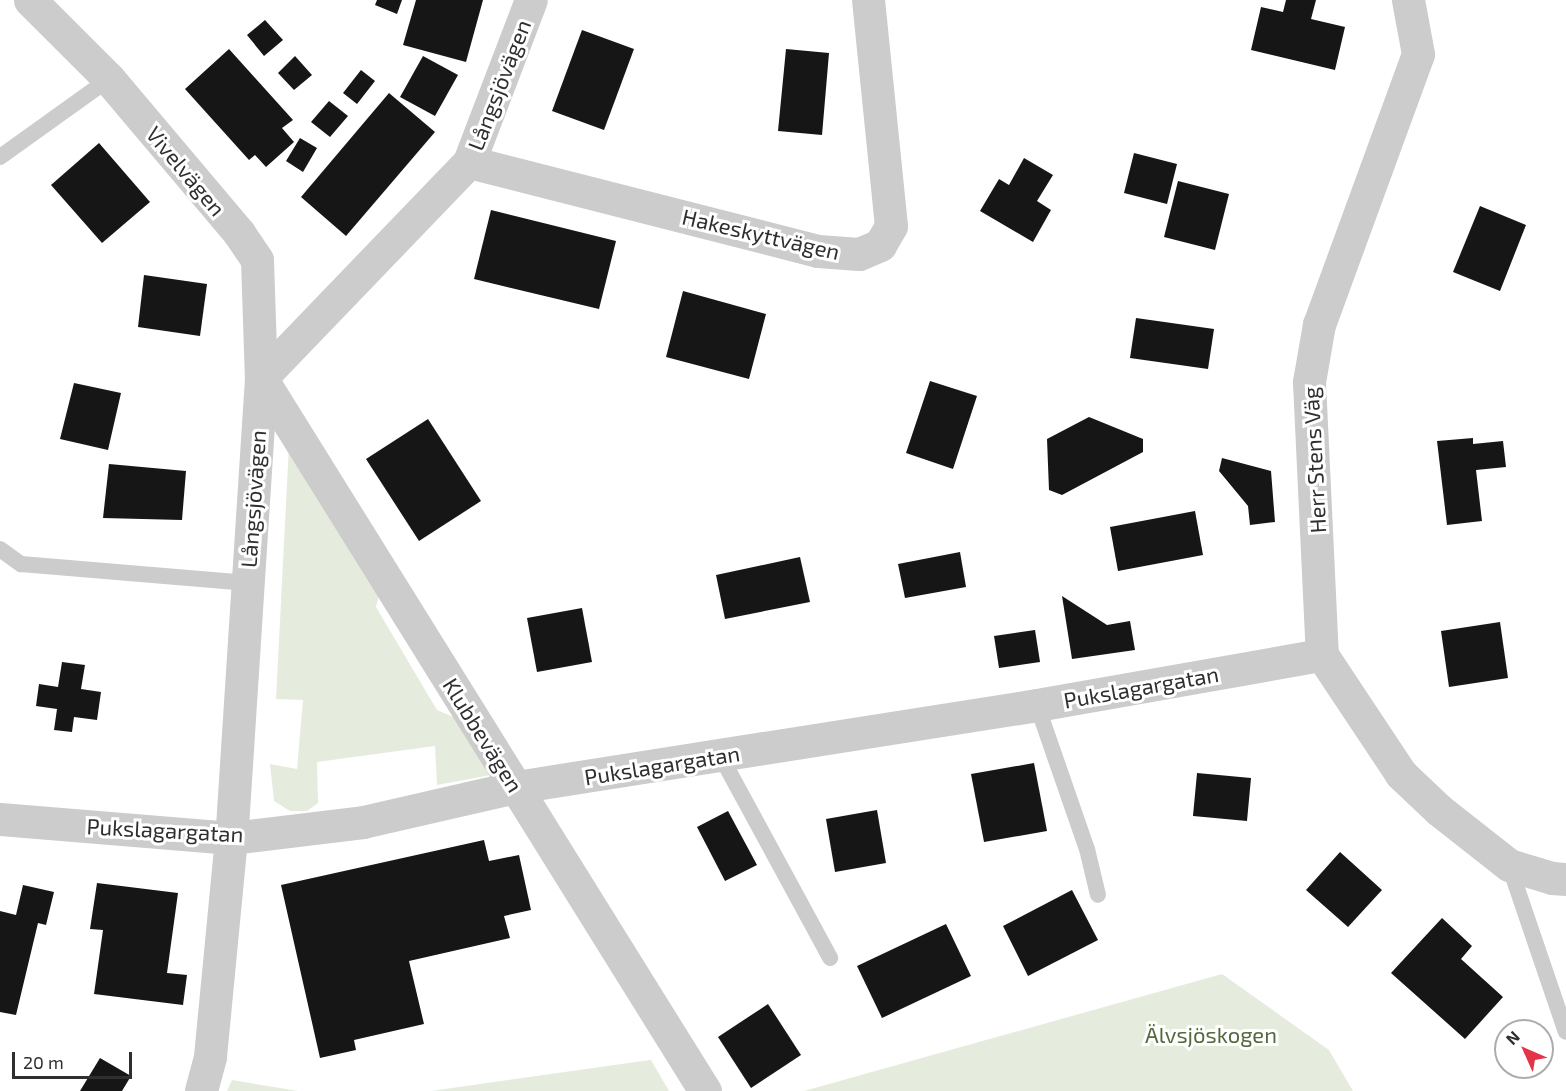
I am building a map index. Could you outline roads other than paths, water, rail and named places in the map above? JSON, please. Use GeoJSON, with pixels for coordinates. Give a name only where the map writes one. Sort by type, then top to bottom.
{"type":"FeatureCollection","features":[{"type":"Feature","properties":{"kind":"street","name":"Vivelvägen"},"geometry":{"type":"LineString","coordinates":[[30,0],[109,79],[238,233],[257,260],[261,378]]}},
{"type":"Feature","properties":{"kind":"street","name":"Långsjövägen"},"geometry":{"type":"LineString","coordinates":[[201,1091],[210,1057],[231,838],[261,378],[469,162],[531,0]]}},
{"type":"Feature","properties":{"kind":"street","name":"Hakeskyttvägen"},"geometry":{"type":"LineString","coordinates":[[469,162],[818,251],[859,254],[880,245],[891,226],[868,0]]}},
{"type":"Feature","properties":{"kind":"street","name":"Herr Stens Väg"},"geometry":{"type":"LineString","coordinates":[[1322,655],[1310,382],[1319,324],[1418,54],[1408,0]]}},
{"type":"Feature","properties":{"kind":"street","name":"Klubbevägen"},"geometry":{"type":"LineString","coordinates":[[261,378],[705,1091]]}},
{"type":"Feature","properties":{"kind":"street","name":"Pukslagargatan"},"geometry":{"type":"LineString","coordinates":[[0,819],[231,838],[363,822],[516,788],[1037,705],[1322,655]]}},
{"type":"Feature","properties":{"kind":"street"},"geometry":{"type":"LineString","coordinates":[[1322,655],[1401,774],[1438,810],[1509,865],[1552,878],[1566,879]]}},
{"type":"Feature","properties":{"kind":"lane"},"geometry":{"type":"LineString","coordinates":[[0,157],[109,79]]}},
{"type":"Feature","properties":{"kind":"lane"},"geometry":{"type":"LineString","coordinates":[[0,549],[21,564],[248,583]]}},
{"type":"Feature","properties":{"kind":"lane"},"geometry":{"type":"LineString","coordinates":[[1037,705],[1087,849],[1098,896]]}},
{"type":"Feature","properties":{"kind":"lane"},"geometry":{"type":"LineString","coordinates":[[720,755],[830,958]]}},
{"type":"Feature","properties":{"kind":"lane"},"geometry":{"type":"LineString","coordinates":[[1509,865],[1566,1032]]}},
{"type":"Feature","properties":{"kind":"park label","name":"Älvsjöskogen"},"geometry":{"type":"Point","coordinates":[1211,1035]}}]}
